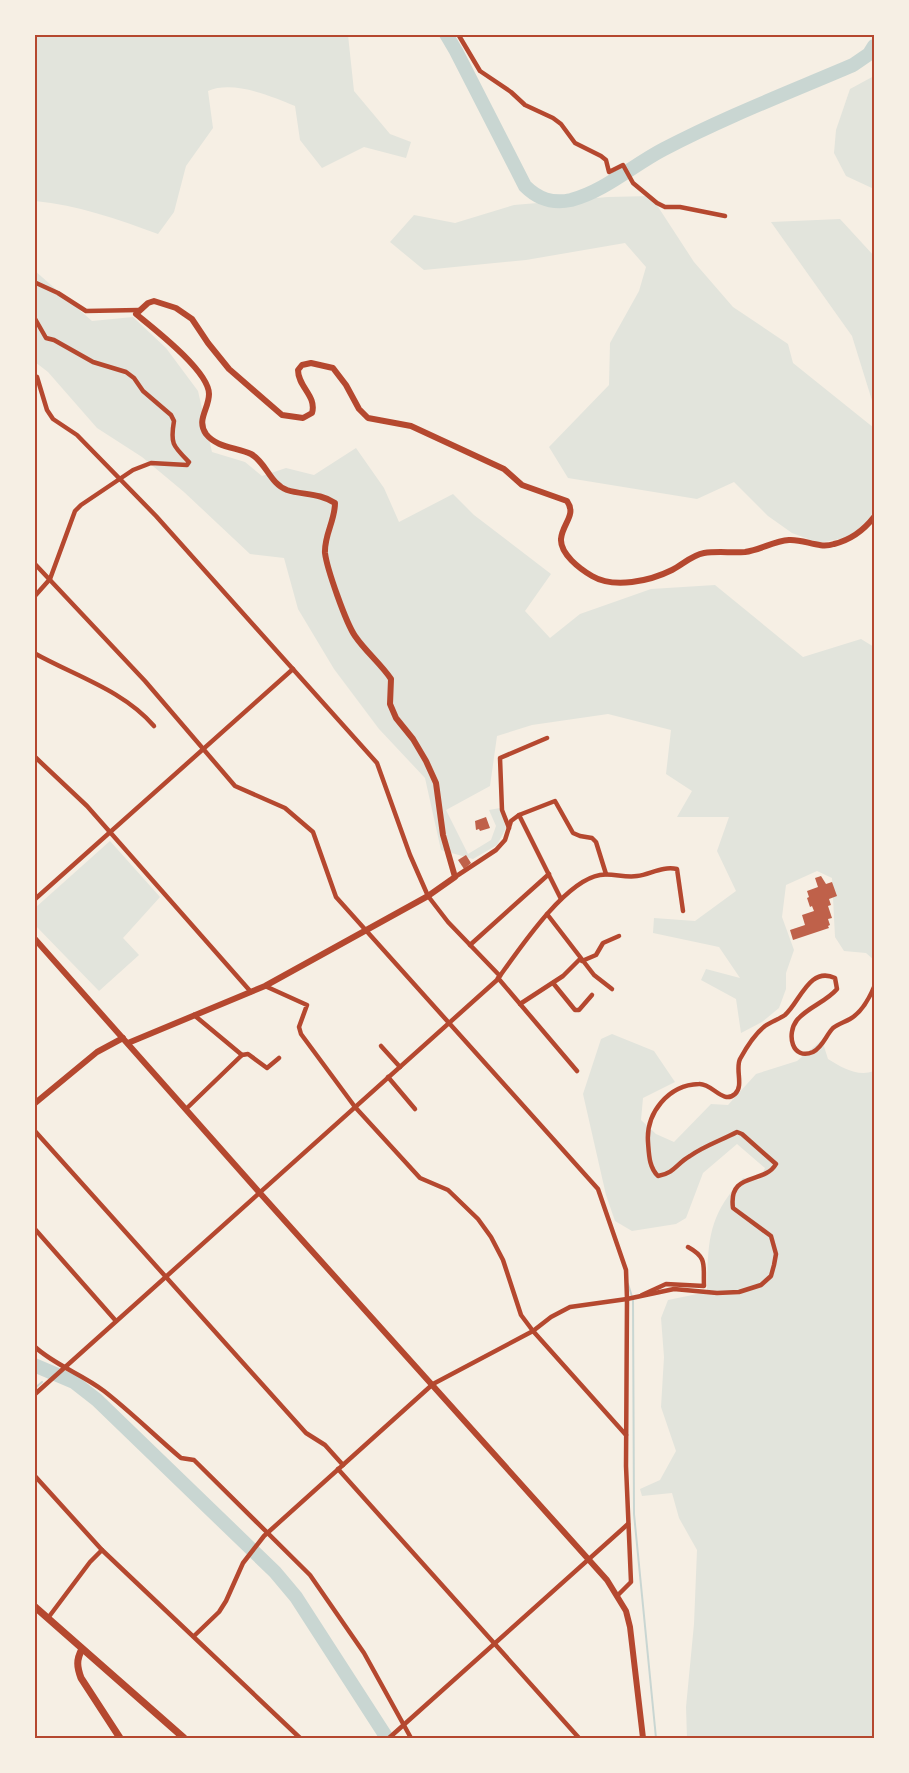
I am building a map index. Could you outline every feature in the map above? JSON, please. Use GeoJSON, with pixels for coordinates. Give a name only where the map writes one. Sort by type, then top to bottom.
{"type":"FeatureCollection","features":[{"type":"Feature","properties":{"kind":"main road"},"geometry":{"type":"LineString","coordinates":[[34,1607],[184,1738]]}},
{"type":"Feature","properties":{"kind":"main road"},"geometry":{"type":"LineString","coordinates":[[82,1649],[77,1658],[81,1678],[120,1738]]}},
{"type":"Feature","properties":{"kind":"street"},"geometry":{"type":"LineString","coordinates":[[458,34],[480,71],[511,92],[525,105],[561,124],[575,143],[606,160],[609,172],[623,165],[633,183],[664,207],[685,208],[725,216]]}},
{"type":"Feature","properties":{"kind":"street"},"geometry":{"type":"LineString","coordinates":[[34,282],[58,293],[86,312],[140,310]]}},
{"type":"Feature","properties":{"kind":"street"},"geometry":{"type":"LineString","coordinates":[[455,877],[443,835],[435,783],[426,761],[413,739],[396,718],[390,704],[391,679],[353,633],[331,577],[325,553],[326,535],[335,516],[334,503],[326,497],[285,489],[278,484],[254,455],[213,441],[204,432],[201,422],[209,394],[207,388],[197,371],[170,341],[136,314],[148,303],[154,301],[176,308],[192,319],[229,369],[282,415],[303,418],[312,413],[314,406],[311,398],[298,376],[298,370],[302,365],[311,363],[333,368],[346,385],[359,410],[368,418],[394,421],[411,426],[504,469],[522,485],[567,501],[571,506],[571,513],[561,538],[566,554],[592,576],[602,580],[622,582],[657,576],[703,554],[747,552],[783,541],[793,540],[824,547],[852,537],[874,517]]}},
{"type":"Feature","properties":{"kind":"street"},"geometry":{"type":"LineString","coordinates":[[34,317],[46,338],[54,340],[93,362],[126,372],[134,378],[143,391],[171,415],[174,421],[171,438],[174,447],[189,462],[187,465],[151,463],[133,470],[81,505],[75,511],[50,579],[34,597]]}},
{"type":"Feature","properties":{"kind":"street"},"geometry":{"type":"LineString","coordinates":[[34,376],[37,378],[47,410],[53,419],[77,435],[156,516],[377,763],[410,855],[428,896],[577,1071]]}},
{"type":"Feature","properties":{"kind":"street"},"geometry":{"type":"LineString","coordinates":[[34,564],[145,681],[235,786],[285,807],[313,832],[336,897],[598,1189],[626,1270],[626,1435],[631,1582],[618,1595]]}},
{"type":"Feature","properties":{"kind":"street"},"geometry":{"type":"LineString","coordinates":[[34,653],[92,681],[126,701],[143,712],[154,726]]}},
{"type":"Feature","properties":{"kind":"street"},"geometry":{"type":"LineString","coordinates":[[34,900],[293,669]]}},
{"type":"Feature","properties":{"kind":"street"},"geometry":{"type":"LineString","coordinates":[[509,828],[502,810],[500,758],[547,738]]}},
{"type":"Feature","properties":{"kind":"street"},"geometry":{"type":"LineString","coordinates":[[34,756],[111,832],[251,992]]}},
{"type":"Feature","properties":{"kind":"street"},"geometry":{"type":"LineString","coordinates":[[34,1104],[96,1052],[265,986],[428,896],[496,850],[505,840],[511,821],[519,815],[555,801],[573,833],[592,838],[596,842],[606,874]]}},
{"type":"Feature","properties":{"kind":"street"},"geometry":{"type":"LineString","coordinates":[[519,815],[561,899]]}},
{"type":"Feature","properties":{"kind":"street"},"geometry":{"type":"LineString","coordinates":[[34,1395],[499,977],[547,914],[579,884],[598,875],[635,877],[668,867],[677,869],[682,911]]}},
{"type":"Feature","properties":{"kind":"street"},"geometry":{"type":"LineString","coordinates":[[470,945],[549,874]]}},
{"type":"Feature","properties":{"kind":"street"},"geometry":{"type":"LineString","coordinates":[[547,914],[581,960],[594,975],[612,989]]}},
{"type":"Feature","properties":{"kind":"street"},"geometry":{"type":"LineString","coordinates":[[520,1004],[553,983],[581,960],[596,955],[603,943],[619,936]]}},
{"type":"Feature","properties":{"kind":"street"},"geometry":{"type":"LineString","coordinates":[[34,938],[588,1558],[618,1595],[626,1611],[633,1641],[643,1738]]}},
{"type":"Feature","properties":{"kind":"street"},"geometry":{"type":"LineString","coordinates":[[194,1636],[219,1612],[243,1563],[266,1535],[433,1384],[533,1331],[551,1317],[570,1307],[674,1290],[739,1292],[761,1285],[771,1276],[776,1254],[771,1236],[733,1208],[732,1199],[736,1188],[742,1182],[772,1170],[776,1164],[737,1132],[687,1157],[680,1166],[669,1173],[658,1176],[650,1163],[648,1139],[650,1122],[655,1108],[664,1099],[696,1084],[704,1084],[723,1096],[729,1097],[735,1094],[738,1089],[738,1066],[752,1041],[764,1027],[786,1014],[801,991],[813,980],[829,975],[835,978],[837,989],[799,1018],[792,1028],[793,1045],[799,1052],[806,1054],[818,1049],[834,1027],[859,1012],[866,1004],[874,987]]}},
{"type":"Feature","properties":{"kind":"street"},"geometry":{"type":"LineString","coordinates":[[553,983],[575,1010],[579,1010],[592,995]]}},
{"type":"Feature","properties":{"kind":"street"},"geometry":{"type":"LineString","coordinates":[[265,986],[308,1005],[299,1027],[301,1034],[355,1107],[420,1178],[448,1190],[478,1219],[503,1260],[521,1315],[626,1435]]}},
{"type":"Feature","properties":{"kind":"street"},"geometry":{"type":"LineString","coordinates":[[194,1015],[242,1055]]}},
{"type":"Feature","properties":{"kind":"street"},"geometry":{"type":"LineString","coordinates":[[381,1046],[400,1067]]}},
{"type":"Feature","properties":{"kind":"street"},"geometry":{"type":"LineString","coordinates":[[186,1109],[242,1055],[248,1054],[267,1068],[279,1058]]}},
{"type":"Feature","properties":{"kind":"street"},"geometry":{"type":"LineString","coordinates":[[388,1077],[415,1109]]}},
{"type":"Feature","properties":{"kind":"street"},"geometry":{"type":"LineString","coordinates":[[34,1130],[306,1433],[325,1444],[340,1467],[493,1644],[579,1738]]}},
{"type":"Feature","properties":{"kind":"street"},"geometry":{"type":"LineString","coordinates":[[34,1228],[116,1321]]}},
{"type":"Feature","properties":{"kind":"street"},"geometry":{"type":"LineString","coordinates":[[637,1297],[666,1284],[704,1286],[704,1259],[700,1253],[688,1247]]}},
{"type":"Feature","properties":{"kind":"street"},"geometry":{"type":"LineString","coordinates":[[34,1346],[64,1368],[105,1391],[181,1458],[194,1460],[266,1535],[310,1575],[364,1653],[411,1738]]}},
{"type":"Feature","properties":{"kind":"street"},"geometry":{"type":"LineString","coordinates":[[34,1475],[102,1550],[300,1738]]}},
{"type":"Feature","properties":{"kind":"street"},"geometry":{"type":"LineString","coordinates":[[389,1738],[628,1524]]}},
{"type":"Feature","properties":{"kind":"street"},"geometry":{"type":"LineString","coordinates":[[48,1618],[90,1562],[102,1550]]}},
{"type":"Feature","properties":{"kind":"shaded area"},"geometry":{"type":"Polygon","coordinates":[[[34,35],[348,35],[354,91],[390,134],[411,142],[406,158],[364,147],[322,168],[300,140],[295,106],[240,88],[218,88],[208,91],[213,128],[186,166],[174,212],[158,234],[82,209],[35,201],[34,35]]]}},
{"type":"Feature","properties":{"kind":"shaded area"},"geometry":{"type":"Polygon","coordinates":[[[874,76],[874,189],[846,176],[834,153],[836,130],[850,89],[874,76]]]}},
{"type":"Feature","properties":{"kind":"shaded area"},"geometry":{"type":"Polygon","coordinates":[[[651,196],[694,262],[733,307],[788,344],[793,363],[874,428],[874,519],[860,535],[819,543],[792,533],[768,516],[734,482],[697,499],[568,478],[549,447],[609,385],[610,343],[639,291],[646,267],[625,243],[526,260],[424,270],[390,242],[414,215],[455,223],[514,205],[608,197],[651,196]]]}},
{"type":"Feature","properties":{"kind":"shaded area"},"geometry":{"type":"Polygon","coordinates":[[[840,219],[874,256],[874,407],[852,336],[771,222],[840,219]]]}},
{"type":"Feature","properties":{"kind":"shaded area"},"geometry":{"type":"Polygon","coordinates":[[[34,270],[92,321],[133,317],[166,348],[198,391],[212,452],[245,462],[262,476],[286,468],[314,475],[356,448],[384,488],[399,522],[453,494],[474,515],[551,574],[525,611],[550,638],[580,614],[651,589],[715,585],[803,657],[861,639],[874,647],[874,960],[866,953],[844,951],[835,937],[832,878],[817,871],[786,885],[782,917],[794,950],[786,973],[786,989],[779,1008],[762,1022],[741,1033],[736,999],[701,980],[706,969],[740,978],[719,947],[653,933],[654,918],[695,921],[736,891],[717,851],[729,817],[677,817],[692,791],[666,774],[671,730],[608,714],[532,725],[497,736],[490,786],[446,810],[468,854],[491,840],[496,826],[489,810],[500,808],[506,828],[497,845],[473,859],[441,850],[425,778],[379,729],[334,669],[298,609],[284,558],[250,554],[184,492],[142,457],[97,428],[48,372],[35,362],[34,270]]]}},
{"type":"Feature","properties":{"kind":"shaded area"},"geometry":{"type":"Polygon","coordinates":[[[110,841],[160,897],[123,938],[139,955],[99,991],[35,925],[35,908],[110,841]]]}},
{"type":"Feature","properties":{"kind":"shaded area"},"geometry":{"type":"Polygon","coordinates":[[[612,1034],[654,1051],[675,1082],[643,1098],[641,1120],[656,1134],[674,1142],[711,1104],[728,1105],[756,1074],[797,1061],[822,1040],[828,1059],[833,1062],[856,1072],[874,1071],[874,1738],[687,1738],[686,1707],[694,1624],[697,1550],[679,1518],[672,1493],[642,1496],[640,1489],[660,1480],[676,1451],[661,1407],[664,1357],[661,1318],[668,1300],[707,1292],[709,1244],[722,1205],[743,1178],[759,1180],[765,1168],[737,1144],[703,1173],[686,1218],[676,1224],[632,1231],[615,1221],[606,1195],[583,1094],[601,1039],[612,1034]]]}},
{"type":"Feature","properties":{"kind":"building"},"geometry":{"type":"Polygon","coordinates":[[[486,817],[490,828],[476,830],[475,821],[486,817]]]}},
{"type":"Feature","properties":{"kind":"building"},"geometry":{"type":"Polygon","coordinates":[[[466,855],[471,863],[464,869],[458,860],[466,855]]]}},
{"type":"Feature","properties":{"kind":"building"},"geometry":{"type":"Polygon","coordinates":[[[821,876],[826,884],[832,882],[837,896],[829,899],[831,905],[828,906],[832,918],[828,919],[829,928],[793,940],[790,930],[805,925],[802,915],[814,911],[812,906],[810,907],[807,891],[818,887],[815,878],[821,876]]]}},
{"type":"Feature","properties":{"kind":"waterway"},"geometry":{"type":"LineString","coordinates":[[446,34],[525,186],[540,197],[552,201],[571,200],[596,190],[652,155],[687,137],[853,65],[869,54],[874,46]]}},
{"type":"Feature","properties":{"kind":"waterway"},"geometry":{"type":"LineString","coordinates":[[628,1284],[633,1300],[634,1514],[656,1738]]}},
{"type":"Feature","properties":{"kind":"waterway"},"geometry":{"type":"LineString","coordinates":[[34,1365],[74,1382],[97,1400],[275,1572],[296,1597],[387,1738]]}},
{"type":"Feature","properties":{"kind":"waterway"},"geometry":{"type":"LineString","coordinates":[[34,1389],[42,1382]]}}]}
